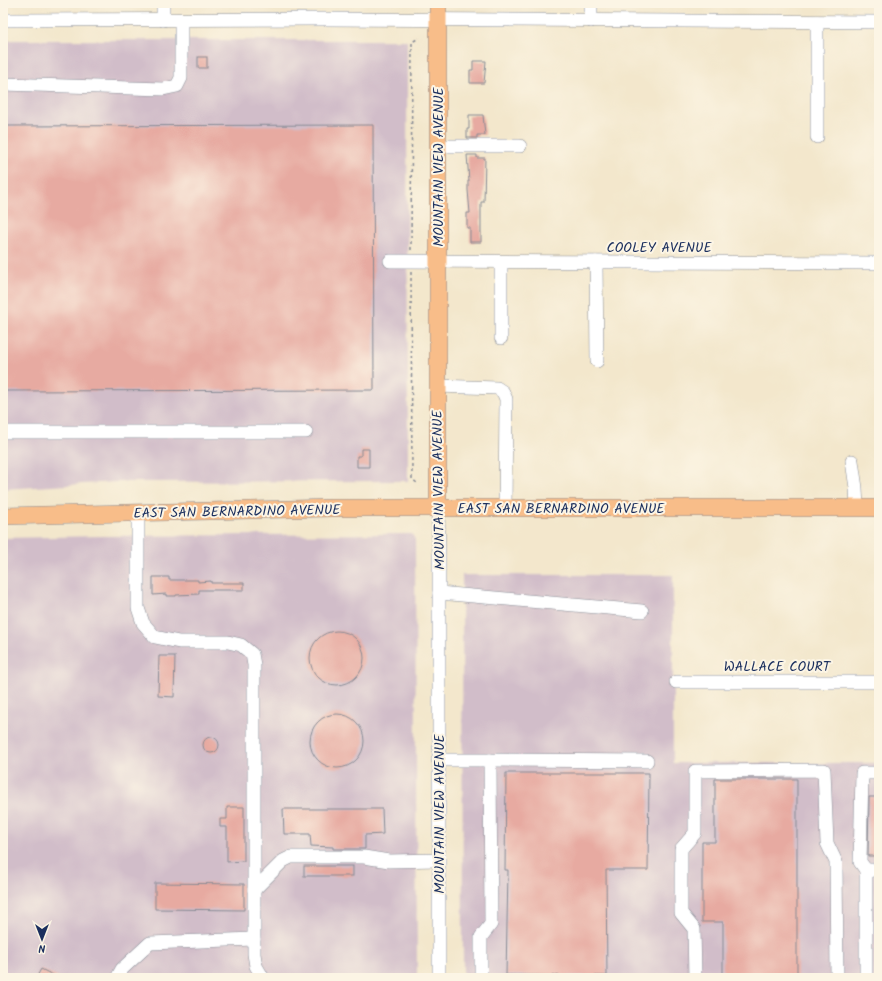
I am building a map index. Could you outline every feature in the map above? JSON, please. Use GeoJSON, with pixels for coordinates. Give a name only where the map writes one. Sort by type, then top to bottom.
{"type":"FeatureCollection","features":[{"type":"Feature","properties":{"kind":"main road","name":"MOUNTAIN VIEW AVENUE"},"geometry":{"type":"LineString","coordinates":[[438,3],[438,509]]}},
{"type":"Feature","properties":{"kind":"main road","name":"EAST SAN BERNARDINO AVENUE"},"geometry":{"type":"LineString","coordinates":[[3,516],[331,508],[879,508]]}},
{"type":"Feature","properties":{"kind":"street"},"geometry":{"type":"LineString","coordinates":[[163,3],[163,20]]}},
{"type":"Feature","properties":{"kind":"street"},"geometry":{"type":"LineString","coordinates":[[591,3],[591,21]]}},
{"type":"Feature","properties":{"kind":"street"},"geometry":{"type":"LineString","coordinates":[[3,20],[879,22]]}},
{"type":"Feature","properties":{"kind":"street"},"geometry":{"type":"LineString","coordinates":[[3,84],[163,89],[177,86],[181,78],[181,20]]}},
{"type":"Feature","properties":{"kind":"street"},"geometry":{"type":"LineString","coordinates":[[817,22],[818,137]]}},
{"type":"Feature","properties":{"kind":"street"},"geometry":{"type":"LineString","coordinates":[[438,146],[520,146]]}},
{"type":"Feature","properties":{"kind":"street","name":"COOLEY AVENUE"},"geometry":{"type":"LineString","coordinates":[[390,261],[879,263]]}},
{"type":"Feature","properties":{"kind":"street"},"geometry":{"type":"LineString","coordinates":[[500,338],[501,262]]}},
{"type":"Feature","properties":{"kind":"street"},"geometry":{"type":"LineString","coordinates":[[596,262],[597,361]]}},
{"type":"Feature","properties":{"kind":"street"},"geometry":{"type":"LineString","coordinates":[[437,386],[497,388],[503,392],[506,399],[505,509]]}},
{"type":"Feature","properties":{"kind":"street"},"geometry":{"type":"LineString","coordinates":[[3,432],[306,432]]}},
{"type":"Feature","properties":{"kind":"street"},"geometry":{"type":"LineString","coordinates":[[852,461],[857,508]]}},
{"type":"Feature","properties":{"kind":"street","name":"MOUNTAIN VIEW AVENUE"},"geometry":{"type":"LineString","coordinates":[[438,509],[439,978]]}},
{"type":"Feature","properties":{"kind":"street"},"geometry":{"type":"LineString","coordinates":[[138,512],[138,608],[143,623],[155,637],[179,642],[228,642],[241,645],[252,654],[254,665],[254,954],[256,966],[263,978]]}},
{"type":"Feature","properties":{"kind":"street"},"geometry":{"type":"LineString","coordinates":[[439,593],[642,611]]}},
{"type":"Feature","properties":{"kind":"street","name":"WALLACE COURT"},"geometry":{"type":"LineString","coordinates":[[676,682],[879,682]]}},
{"type":"Feature","properties":{"kind":"street"},"geometry":{"type":"LineString","coordinates":[[438,760],[647,761]]}},
{"type":"Feature","properties":{"kind":"street"},"geometry":{"type":"LineString","coordinates":[[481,978],[481,938],[491,924],[492,862],[490,760]]}},
{"type":"Feature","properties":{"kind":"street"},"geometry":{"type":"LineString","coordinates":[[695,978],[694,929],[681,913],[681,849],[695,833],[695,771],[824,770],[827,843],[836,862],[837,978]]}},
{"type":"Feature","properties":{"kind":"street"},"geometry":{"type":"LineString","coordinates":[[866,978],[866,870],[860,862],[862,773],[879,773]]}},
{"type":"Feature","properties":{"kind":"street"},"geometry":{"type":"LineString","coordinates":[[254,890],[283,861],[291,857],[364,857],[389,861],[438,860]]}},
{"type":"Feature","properties":{"kind":"street"},"geometry":{"type":"LineString","coordinates":[[866,870],[879,870]]}},
{"type":"Feature","properties":{"kind":"street"},"geometry":{"type":"LineString","coordinates":[[117,978],[122,969],[150,943],[254,939]]}},
{"type":"Feature","properties":{"kind":"shaded area"},"geometry":{"type":"Polygon","coordinates":[[[3,40],[407,40],[408,481],[115,482],[3,489],[3,40]]]}},
{"type":"Feature","properties":{"kind":"shaded area"},"geometry":{"type":"Polygon","coordinates":[[[412,534],[415,540],[417,978],[3,978],[3,538],[412,534]]]}},
{"type":"Feature","properties":{"kind":"shaded area"},"geometry":{"type":"Polygon","coordinates":[[[462,575],[673,575],[673,763],[879,763],[879,978],[463,978],[462,575]]]}},
{"type":"Feature","properties":{"kind":"building"},"geometry":{"type":"Polygon","coordinates":[[[198,57],[207,57],[207,68],[198,68],[198,57]]]}},
{"type":"Feature","properties":{"kind":"building"},"geometry":{"type":"Polygon","coordinates":[[[473,61],[486,61],[484,83],[470,83],[470,70],[473,70],[473,61]]]}},
{"type":"Feature","properties":{"kind":"building"},"geometry":{"type":"Polygon","coordinates":[[[469,115],[483,115],[485,135],[477,135],[477,138],[467,138],[467,129],[469,129],[469,115]]]}},
{"type":"Feature","properties":{"kind":"building"},"geometry":{"type":"Polygon","coordinates":[[[373,125],[374,390],[3,391],[3,126],[373,125]]]}},
{"type":"Feature","properties":{"kind":"building"},"geometry":{"type":"Polygon","coordinates":[[[467,155],[477,155],[477,158],[485,158],[484,202],[481,202],[481,242],[470,242],[470,228],[467,228],[467,213],[470,213],[467,155]]]}},
{"type":"Feature","properties":{"kind":"building"},"geometry":{"type":"Polygon","coordinates":[[[361,449],[369,449],[369,467],[357,467],[357,456],[361,456],[361,449]]]}},
{"type":"Feature","properties":{"kind":"building"},"geometry":{"type":"Polygon","coordinates":[[[153,577],[169,577],[169,580],[198,580],[198,582],[211,581],[211,583],[244,583],[244,590],[199,590],[199,594],[176,596],[166,596],[166,594],[153,595],[153,577]]]}},
{"type":"Feature","properties":{"kind":"building"},"geometry":{"type":"Polygon","coordinates":[[[332,631],[342,631],[352,635],[360,643],[364,653],[364,663],[360,673],[352,681],[342,685],[332,685],[322,681],[314,673],[310,663],[310,653],[314,643],[322,635],[332,631]]]}},
{"type":"Feature","properties":{"kind":"building"},"geometry":{"type":"Polygon","coordinates":[[[159,656],[175,656],[174,697],[158,696],[159,656]]]}},
{"type":"Feature","properties":{"kind":"building"},"geometry":{"type":"Polygon","coordinates":[[[332,714],[342,714],[352,718],[360,726],[364,736],[364,746],[360,756],[352,764],[342,768],[332,768],[322,764],[314,756],[310,746],[310,736],[314,726],[322,718],[332,714]]]}},
{"type":"Feature","properties":{"kind":"building"},"geometry":{"type":"Polygon","coordinates":[[[208,737],[214,737],[219,742],[217,751],[214,753],[208,753],[203,748],[203,742],[208,737]]]}},
{"type":"Feature","properties":{"kind":"building"},"geometry":{"type":"Polygon","coordinates":[[[506,773],[649,773],[648,870],[606,870],[607,976],[506,975],[508,870],[505,870],[506,773]]]}},
{"type":"Feature","properties":{"kind":"building"},"geometry":{"type":"Polygon","coordinates":[[[715,779],[797,779],[797,978],[723,978],[723,922],[702,922],[702,842],[715,842],[715,779]]]}},
{"type":"Feature","properties":{"kind":"building"},"geometry":{"type":"Polygon","coordinates":[[[869,797],[879,797],[879,856],[868,856],[869,797]]]}},
{"type":"Feature","properties":{"kind":"building"},"geometry":{"type":"Polygon","coordinates":[[[227,807],[244,807],[244,861],[227,862],[227,827],[220,827],[220,819],[227,819],[227,807]]]}},
{"type":"Feature","properties":{"kind":"building"},"geometry":{"type":"Polygon","coordinates":[[[283,809],[382,809],[383,834],[365,835],[365,849],[333,849],[333,847],[311,846],[310,834],[284,834],[283,809]]]}},
{"type":"Feature","properties":{"kind":"building"},"geometry":{"type":"Polygon","coordinates":[[[304,866],[353,866],[353,876],[304,876],[304,866]]]}},
{"type":"Feature","properties":{"kind":"building"},"geometry":{"type":"Polygon","coordinates":[[[155,883],[244,884],[244,910],[155,909],[155,883]]]}},
{"type":"Feature","properties":{"kind":"building"},"geometry":{"type":"Polygon","coordinates":[[[41,969],[59,978],[36,978],[41,969]]]}}]}
